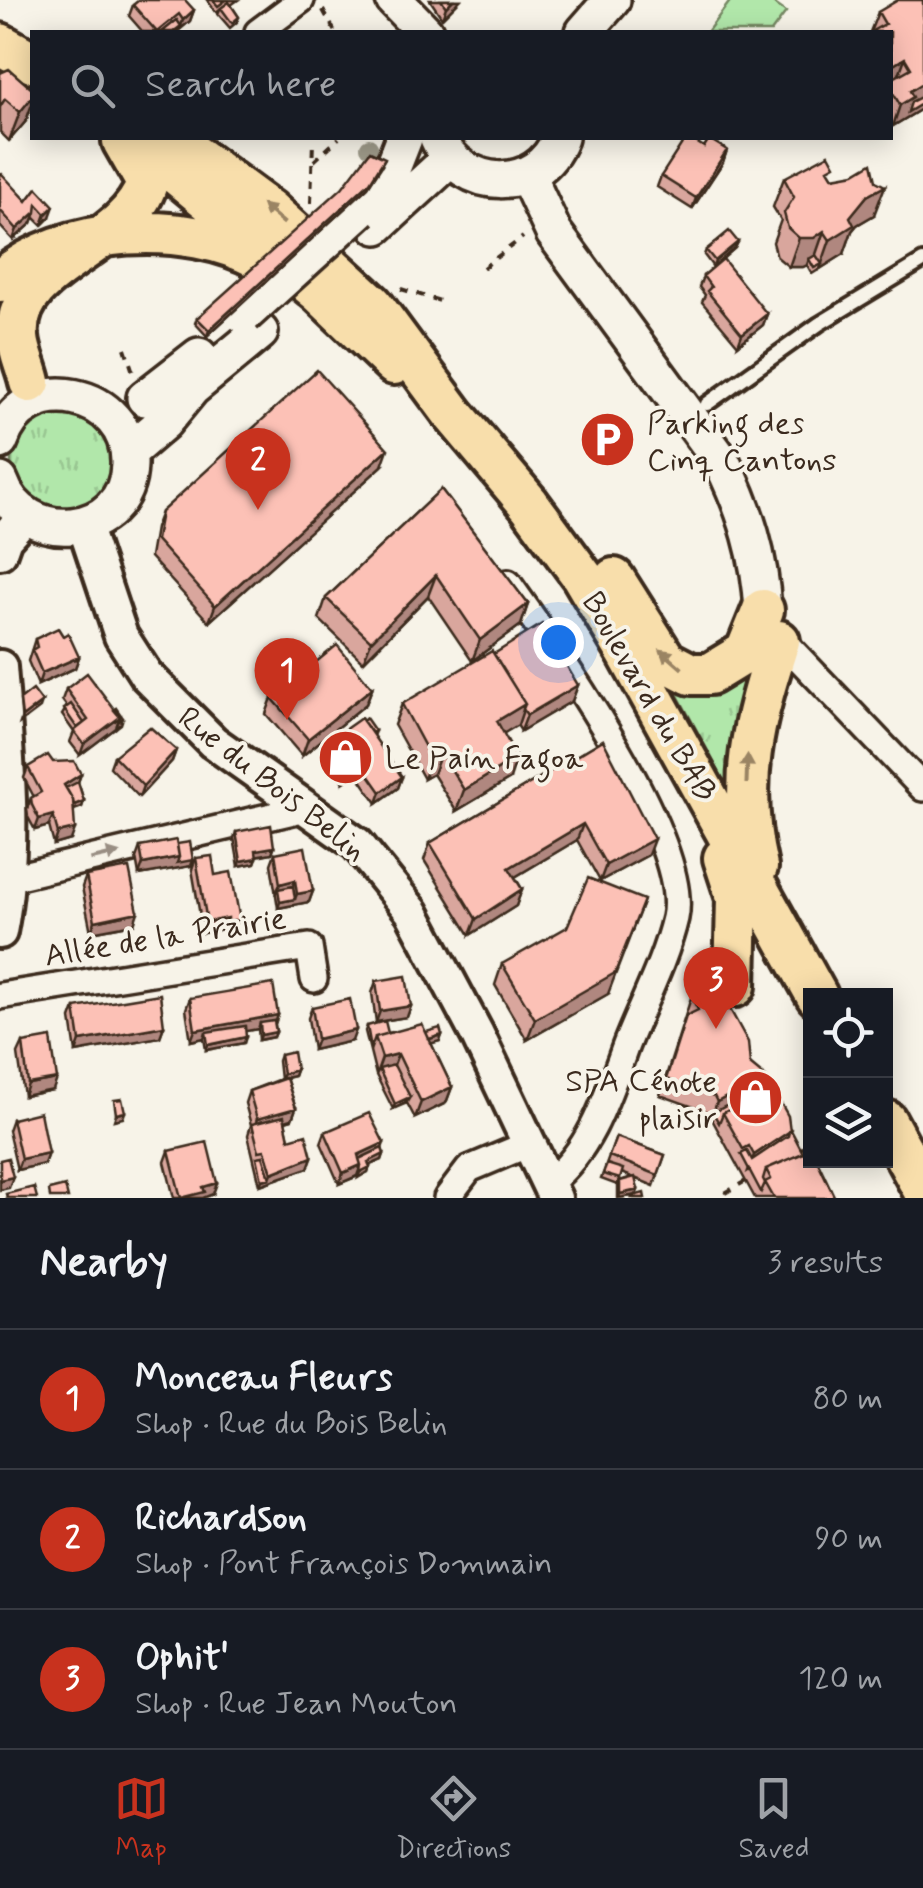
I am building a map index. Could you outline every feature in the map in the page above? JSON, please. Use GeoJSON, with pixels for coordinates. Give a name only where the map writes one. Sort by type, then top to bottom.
{"type":"FeatureCollection","features":[{"type":"Feature","properties":{"kind":"main road"},"geometry":{"type":"LineString","coordinates":[[586,30],[612,0]]}},
{"type":"Feature","properties":{"kind":"main road"},"geometry":{"type":"LineString","coordinates":[[382,9],[402,30]]}},
{"type":"Feature","properties":{"kind":"main road"},"geometry":{"type":"LineString","coordinates":[[382,9],[421,30]]}},
{"type":"Feature","properties":{"kind":"main road"},"geometry":{"type":"LineString","coordinates":[[0,44],[30,61]]}},
{"type":"Feature","properties":{"kind":"main road"},"geometry":{"type":"LineString","coordinates":[[1,432],[14,416],[25,379],[18,337],[21,310],[36,288],[66,260],[105,238],[141,202],[147,183],[121,140]]}},
{"type":"Feature","properties":{"kind":"main road","name":"Boulevard du BAB"},"geometry":{"type":"LineString","coordinates":[[134,140],[320,293],[381,354],[454,415]]}},
{"type":"Feature","properties":{"kind":"main road","name":"Boulevard du BAB"},"geometry":{"type":"LineString","coordinates":[[174,140],[269,210],[372,304],[454,415],[530,504],[582,576],[813,988]]}},
{"type":"Feature","properties":{"kind":"main road"},"geometry":{"type":"LineString","coordinates":[[369,218],[403,140]]}},
{"type":"Feature","properties":{"kind":"main road"},"geometry":{"type":"LineString","coordinates":[[129,452],[164,422],[252,323],[444,148],[486,180],[527,175],[544,164],[559,140]]}},
{"type":"Feature","properties":{"kind":"main road"},"geometry":{"type":"LineString","coordinates":[[527,175],[554,233],[722,462],[740,500],[760,564],[771,626]]}},
{"type":"Feature","properties":{"kind":"main road"},"geometry":{"type":"LineString","coordinates":[[0,281],[16,268],[59,247],[105,238],[190,234],[237,246],[320,293]]}},
{"type":"Feature","properties":{"kind":"main road"},"geometry":{"type":"LineString","coordinates":[[606,303],[666,351],[742,458],[772,517],[783,572],[746,768],[752,847],[764,900]]}},
{"type":"Feature","properties":{"kind":"main road"},"geometry":{"type":"LineString","coordinates":[[100,405],[252,323]]}},
{"type":"Feature","properties":{"kind":"main road"},"geometry":{"type":"LineString","coordinates":[[0,481],[11,503],[43,525],[84,525],[114,504],[124,488],[129,452],[124,434],[100,405],[25,379]]}},
{"type":"Feature","properties":{"kind":"main road"},"geometry":{"type":"LineString","coordinates":[[139,386],[192,388]]}},
{"type":"Feature","properties":{"kind":"main road"},"geometry":{"type":"LineString","coordinates":[[530,504],[604,563],[666,661],[691,674],[710,674],[746,652],[771,626]]}},
{"type":"Feature","properties":{"kind":"main road"},"geometry":{"type":"LineString","coordinates":[[695,774],[737,898],[735,986]]}},
{"type":"Feature","properties":{"kind":"main road"},"geometry":{"type":"LineString","coordinates":[[893,1134],[923,1189]]}},
{"type":"Feature","properties":{"kind":"street"},"geometry":{"type":"LineString","coordinates":[[261,30],[310,2]]}},
{"type":"Feature","properties":{"kind":"street"},"geometry":{"type":"LineString","coordinates":[[0,552],[5,538],[25,516]]}},
{"type":"Feature","properties":{"kind":"street","name":"Rue du Bois Belin"},"geometry":{"type":"LineString","coordinates":[[84,525],[121,636],[146,675],[213,742],[357,844],[412,912],[552,1190]]}},
{"type":"Feature","properties":{"kind":"street"},"geometry":{"type":"LineString","coordinates":[[488,554],[616,748],[670,856],[676,915],[607,1096],[582,1150],[552,1190]]}},
{"type":"Feature","properties":{"kind":"street"},"geometry":{"type":"LineString","coordinates":[[771,626],[923,788]]}},
{"type":"Feature","properties":{"kind":"street"},"geometry":{"type":"LineString","coordinates":[[0,667],[9,783],[10,878],[0,932]]}},
{"type":"Feature","properties":{"kind":"street"},"geometry":{"type":"LineString","coordinates":[[10,878],[306,808]]}},
{"type":"Feature","properties":{"kind":"street","name":"Allée de la Prairie"},"geometry":{"type":"LineString","coordinates":[[0,996],[309,946],[314,979]]}},
{"type":"Feature","properties":{"kind":"street"},"geometry":{"type":"LineString","coordinates":[[447,1198],[469,1169],[531,1143]]}},
{"type":"Feature","properties":{"kind":"lane"},"geometry":{"type":"LineString","coordinates":[[707,404],[819,324],[923,261]]}},
{"type":"Feature","properties":{"kind":"path"},"geometry":{"type":"LineString","coordinates":[[310,2],[333,30]]}},
{"type":"Feature","properties":{"kind":"path"},"geometry":{"type":"LineString","coordinates":[[314,161],[337,140]]}},
{"type":"Feature","properties":{"kind":"path"},"geometry":{"type":"LineString","coordinates":[[483,268],[519,240]]}},
{"type":"Feature","properties":{"kind":"path"},"geometry":{"type":"LineString","coordinates":[[125,348],[139,386]]}},
{"type":"Feature","properties":{"kind":"path"},"geometry":{"type":"LineString","coordinates":[[785,1158],[803,1148]]}},
{"type":"Feature","properties":{"kind":"path"},"geometry":{"type":"LineString","coordinates":[[725,1193],[755,1176]]}},
{"type":"Feature","properties":{"kind":"green space"},"geometry":{"type":"Polygon","coordinates":[[[731,0],[769,0],[786,12],[772,30],[708,30],[731,0]]]}},
{"type":"Feature","properties":{"kind":"green space"},"geometry":{"type":"Polygon","coordinates":[[[61,411],[89,419],[103,433],[111,461],[103,489],[89,503],[61,511],[33,503],[19,489],[11,461],[19,433],[33,419],[61,411]]]}},
{"type":"Feature","properties":{"kind":"green space"},"geometry":{"type":"Polygon","coordinates":[[[753,659],[734,799],[674,688],[753,659]]]}},
{"type":"Feature","properties":{"kind":"building"},"geometry":{"type":"Polygon","coordinates":[[[139,0],[185,0],[194,10],[183,20],[179,14],[155,30],[133,5],[139,0]]]}},
{"type":"Feature","properties":{"kind":"building"},"geometry":{"type":"Polygon","coordinates":[[[898,0],[923,0],[923,83],[910,91],[913,97],[900,105],[893,93],[893,78],[911,68],[905,58],[893,65],[893,30],[874,30],[885,24],[878,12],[898,0]]]}},
{"type":"Feature","properties":{"kind":"building"},"geometry":{"type":"Polygon","coordinates":[[[229,2],[239,17],[232,23],[221,8],[229,2]]]}},
{"type":"Feature","properties":{"kind":"building"},"geometry":{"type":"Polygon","coordinates":[[[177,20],[181,26],[176,30],[164,30],[177,20]]]}},
{"type":"Feature","properties":{"kind":"building"},"geometry":{"type":"Polygon","coordinates":[[[9,69],[30,87],[30,100],[20,112],[5,99],[0,107],[0,73],[9,69]]]}},
{"type":"Feature","properties":{"kind":"building"},"geometry":{"type":"Polygon","coordinates":[[[923,96],[923,103],[908,112],[911,102],[923,96]]]}},
{"type":"Feature","properties":{"kind":"building"},"geometry":{"type":"Polygon","coordinates":[[[693,140],[704,147],[711,140],[727,150],[696,198],[661,176],[683,142],[693,140]]]}},
{"type":"Feature","properties":{"kind":"building"},"geometry":{"type":"Polygon","coordinates":[[[370,151],[385,158],[370,182],[209,330],[197,318],[342,188],[370,151]]]}},
{"type":"Feature","properties":{"kind":"building"},"geometry":{"type":"Polygon","coordinates":[[[829,154],[835,165],[828,169],[833,177],[855,173],[872,163],[876,181],[885,186],[867,196],[850,217],[854,225],[830,240],[824,231],[814,238],[799,238],[788,228],[784,213],[794,197],[784,178],[829,154]]]}},
{"type":"Feature","properties":{"kind":"building"},"geometry":{"type":"Polygon","coordinates":[[[2,174],[27,201],[37,188],[54,206],[46,214],[37,204],[36,212],[17,229],[0,210],[2,174]]]}},
{"type":"Feature","properties":{"kind":"building"},"geometry":{"type":"Polygon","coordinates":[[[729,231],[738,242],[715,261],[706,250],[729,231]]]}},
{"type":"Feature","properties":{"kind":"building"},"geometry":{"type":"Polygon","coordinates":[[[816,255],[822,264],[814,268],[809,259],[816,255]]]}},
{"type":"Feature","properties":{"kind":"building"},"geometry":{"type":"Polygon","coordinates":[[[723,259],[767,314],[742,334],[707,291],[711,287],[703,276],[723,259]]]}},
{"type":"Feature","properties":{"kind":"building"},"geometry":{"type":"Polygon","coordinates":[[[317,370],[388,449],[215,606],[156,540],[161,512],[317,370]]]}},
{"type":"Feature","properties":{"kind":"building"},"geometry":{"type":"Polygon","coordinates":[[[441,489],[528,604],[480,640],[436,575],[371,641],[326,598],[441,489]]]}},
{"type":"Feature","properties":{"kind":"building"},"geometry":{"type":"Polygon","coordinates":[[[542,624],[578,685],[527,715],[525,704],[494,654],[542,624]]]}},
{"type":"Feature","properties":{"kind":"building"},"geometry":{"type":"Polygon","coordinates":[[[58,628],[63,636],[68,633],[79,657],[42,673],[32,650],[37,647],[35,639],[58,628]]]}},
{"type":"Feature","properties":{"kind":"building"},"geometry":{"type":"Polygon","coordinates":[[[337,645],[372,688],[308,739],[272,698],[337,645]]]}},
{"type":"Feature","properties":{"kind":"building"},"geometry":{"type":"Polygon","coordinates":[[[492,651],[525,704],[497,721],[517,758],[464,790],[441,753],[431,758],[402,704],[492,651]]]}},
{"type":"Feature","properties":{"kind":"building"},"geometry":{"type":"Polygon","coordinates":[[[87,673],[120,717],[84,744],[74,731],[88,720],[66,689],[87,673]]]}},
{"type":"Feature","properties":{"kind":"building"},"geometry":{"type":"Polygon","coordinates":[[[33,690],[42,702],[22,717],[20,700],[33,690]]]}},
{"type":"Feature","properties":{"kind":"building"},"geometry":{"type":"Polygon","coordinates":[[[71,704],[84,723],[77,728],[64,709],[71,704]]]}},
{"type":"Feature","properties":{"kind":"building"},"geometry":{"type":"Polygon","coordinates":[[[361,718],[402,777],[381,792],[360,762],[348,771],[327,742],[361,718]]]}},
{"type":"Feature","properties":{"kind":"building"},"geometry":{"type":"Polygon","coordinates":[[[150,727],[176,750],[143,786],[114,756],[150,727]]]}},
{"type":"Feature","properties":{"kind":"building"},"geometry":{"type":"Polygon","coordinates":[[[603,740],[654,839],[606,865],[583,824],[509,868],[522,889],[476,919],[430,843],[603,740]]]}},
{"type":"Feature","properties":{"kind":"building"},"geometry":{"type":"Polygon","coordinates":[[[48,755],[53,762],[74,761],[81,774],[64,785],[73,800],[75,829],[58,833],[53,815],[39,819],[32,805],[31,798],[41,792],[28,767],[48,755]]]}},
{"type":"Feature","properties":{"kind":"building"},"geometry":{"type":"Polygon","coordinates":[[[78,782],[84,801],[74,805],[66,788],[78,782]]]}},
{"type":"Feature","properties":{"kind":"building"},"geometry":{"type":"Polygon","coordinates":[[[271,825],[274,847],[256,850],[257,858],[241,861],[236,832],[271,825]]]}},
{"type":"Feature","properties":{"kind":"building"},"geometry":{"type":"Polygon","coordinates":[[[176,840],[179,857],[143,864],[140,847],[176,840]]]}},
{"type":"Feature","properties":{"kind":"building"},"geometry":{"type":"Polygon","coordinates":[[[190,842],[193,860],[177,863],[177,844],[190,842]]]}},
{"type":"Feature","properties":{"kind":"building"},"geometry":{"type":"Polygon","coordinates":[[[305,847],[313,891],[297,894],[295,880],[280,884],[275,853],[305,847]]]}},
{"type":"Feature","properties":{"kind":"building"},"geometry":{"type":"Polygon","coordinates":[[[212,856],[215,875],[231,872],[240,920],[207,922],[196,858],[212,856]]]}},
{"type":"Feature","properties":{"kind":"building"},"geometry":{"type":"Polygon","coordinates":[[[129,868],[138,912],[95,921],[86,876],[129,868]]]}},
{"type":"Feature","properties":{"kind":"building"},"geometry":{"type":"Polygon","coordinates":[[[588,878],[644,900],[615,973],[535,1019],[502,964],[567,927],[588,878]]]}},
{"type":"Feature","properties":{"kind":"building"},"geometry":{"type":"Polygon","coordinates":[[[293,886],[295,899],[280,902],[278,889],[293,886]]]}},
{"type":"Feature","properties":{"kind":"building"},"geometry":{"type":"Polygon","coordinates":[[[703,960],[748,1042],[750,1064],[767,1078],[788,1116],[790,1131],[754,1155],[749,1146],[743,1149],[723,1113],[738,1105],[732,1094],[717,1102],[714,1096],[666,1079],[686,1016],[698,1010],[692,998],[703,960]]]}},
{"type":"Feature","properties":{"kind":"building"},"geometry":{"type":"Polygon","coordinates":[[[406,976],[411,1006],[380,1011],[376,981],[406,976]]]}},
{"type":"Feature","properties":{"kind":"building"},"geometry":{"type":"Polygon","coordinates":[[[273,984],[278,1015],[195,1030],[190,998],[273,984]]]}},
{"type":"Feature","properties":{"kind":"building"},"geometry":{"type":"Polygon","coordinates":[[[160,994],[164,1026],[80,1041],[75,1008],[160,994]]]}},
{"type":"Feature","properties":{"kind":"building"},"geometry":{"type":"Polygon","coordinates":[[[350,999],[356,1030],[317,1039],[312,1007],[350,999]]]}},
{"type":"Feature","properties":{"kind":"building"},"geometry":{"type":"Polygon","coordinates":[[[274,1021],[276,1032],[261,1035],[260,1023],[274,1021]]]}},
{"type":"Feature","properties":{"kind":"building"},"geometry":{"type":"Polygon","coordinates":[[[385,1021],[388,1033],[397,1031],[375,1037],[371,1048],[367,1026],[385,1021]]]}},
{"type":"Feature","properties":{"kind":"building"},"geometry":{"type":"Polygon","coordinates":[[[422,1024],[452,1087],[421,1102],[398,1054],[382,1058],[375,1037],[422,1024]]]}},
{"type":"Feature","properties":{"kind":"building"},"geometry":{"type":"Polygon","coordinates":[[[245,1026],[246,1037],[208,1045],[206,1032],[245,1026]]]}},
{"type":"Feature","properties":{"kind":"building"},"geometry":{"type":"Polygon","coordinates":[[[440,1028],[442,1035],[429,1039],[426,1032],[440,1028]]]}},
{"type":"Feature","properties":{"kind":"building"},"geometry":{"type":"Polygon","coordinates":[[[51,1038],[57,1079],[28,1084],[23,1043],[51,1038]]]}},
{"type":"Feature","properties":{"kind":"building"},"geometry":{"type":"Polygon","coordinates":[[[293,1052],[296,1070],[283,1074],[280,1055],[293,1052]]]}},
{"type":"Feature","properties":{"kind":"building"},"geometry":{"type":"Polygon","coordinates":[[[394,1065],[410,1097],[395,1104],[379,1069],[394,1065]]]}},
{"type":"Feature","properties":{"kind":"building"},"geometry":{"type":"Polygon","coordinates":[[[286,1078],[296,1108],[257,1119],[249,1091],[286,1078]]]}},
{"type":"Feature","properties":{"kind":"building"},"geometry":{"type":"Polygon","coordinates":[[[122,1099],[125,1112],[116,1114],[114,1100],[122,1099]]]}},
{"type":"Feature","properties":{"kind":"building"},"geometry":{"type":"Polygon","coordinates":[[[728,1105],[730,1109],[723,1113],[719,1123],[713,1113],[728,1105]]]}},
{"type":"Feature","properties":{"kind":"building"},"geometry":{"type":"Polygon","coordinates":[[[40,1112],[48,1153],[21,1159],[12,1119],[40,1112]]]}},
{"type":"Feature","properties":{"kind":"building"},"geometry":{"type":"Polygon","coordinates":[[[369,1113],[384,1143],[358,1155],[361,1165],[343,1173],[325,1132],[369,1113]]]}},
{"type":"Feature","properties":{"kind":"building"},"geometry":{"type":"Polygon","coordinates":[[[284,1116],[289,1139],[306,1134],[312,1157],[272,1173],[265,1150],[259,1151],[252,1124],[284,1116]]]}},
{"type":"Feature","properties":{"kind":"building"},"geometry":{"type":"Polygon","coordinates":[[[790,1128],[803,1153],[766,1169],[761,1192],[741,1154],[747,1151],[752,1160],[788,1136],[790,1128]]]}},
{"type":"Feature","properties":{"kind":"building"},"geometry":{"type":"Polygon","coordinates":[[[616,1137],[665,1155],[658,1175],[609,1156],[616,1137]]]}},
{"type":"Feature","properties":{"kind":"building"},"geometry":{"type":"Polygon","coordinates":[[[207,1142],[217,1183],[203,1187],[205,1192],[181,1198],[169,1151],[207,1142]]]}},
{"type":"Feature","properties":{"kind":"building"},"geometry":{"type":"Polygon","coordinates":[[[382,1148],[384,1154],[368,1162],[370,1167],[360,1172],[359,1159],[382,1148]]]}},
{"type":"Feature","properties":{"kind":"building"},"geometry":{"type":"Polygon","coordinates":[[[803,1153],[803,1168],[821,1168],[835,1198],[774,1198],[765,1182],[771,1179],[766,1169],[803,1153]]]}},
{"type":"Feature","properties":{"kind":"building"},"geometry":{"type":"Polygon","coordinates":[[[263,1156],[270,1178],[262,1180],[257,1157],[263,1156]]]}},
{"type":"Feature","properties":{"kind":"building"},"geometry":{"type":"Polygon","coordinates":[[[8,1158],[13,1177],[0,1180],[0,1160],[8,1158]]]}},
{"type":"Feature","properties":{"kind":"building"},"geometry":{"type":"Polygon","coordinates":[[[607,1164],[623,1169],[620,1179],[603,1174],[607,1164]]]}},
{"type":"Feature","properties":{"kind":"building"},"geometry":{"type":"Polygon","coordinates":[[[635,1177],[638,1190],[620,1194],[620,1181],[635,1177]]]}},
{"type":"Feature","properties":{"kind":"building"},"geometry":{"type":"Polygon","coordinates":[[[65,1186],[68,1198],[50,1198],[49,1190],[65,1186]]]}},
{"type":"Feature","properties":{"kind":"building"},"geometry":{"type":"Polygon","coordinates":[[[34,1187],[37,1198],[7,1198],[6,1194],[34,1187]]]}},
{"type":"Feature","properties":{"kind":"place","name":"Parking des Cinq Cantons"},"geometry":{"type":"Point","coordinates":[608,440]}},
{"type":"Feature","properties":{"kind":"place","name":"Richardson"},"geometry":{"type":"Point","coordinates":[258,510]}},
{"type":"Feature","properties":{"kind":"place","name":"Monceau Fleurs"},"geometry":{"type":"Point","coordinates":[287,720]}},
{"type":"Feature","properties":{"kind":"place","name":"Le Pain Fagoa"},"geometry":{"type":"Point","coordinates":[346,757]}},
{"type":"Feature","properties":{"kind":"place","name":"Ophit'"},"geometry":{"type":"Point","coordinates":[716,1029]}},
{"type":"Feature","properties":{"kind":"place","name":"SPA Cénote plaisir"},"geometry":{"type":"Point","coordinates":[756,1098]}}]}
